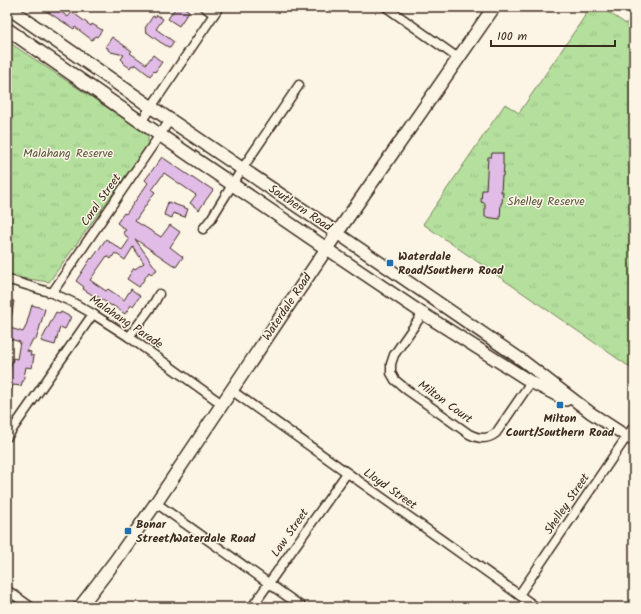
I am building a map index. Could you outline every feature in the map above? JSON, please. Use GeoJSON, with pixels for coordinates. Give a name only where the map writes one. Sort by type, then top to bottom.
{"type":"FeatureCollection","features":[{"type":"Feature","properties":{"kind":"main road","name":"Southern Road"},"geometry":{"type":"LineString","coordinates":[[7,7],[522,360],[591,413],[630,439]]}},
{"type":"Feature","properties":{"kind":"main road","name":"Waterdale Road"},"geometry":{"type":"LineString","coordinates":[[80,607],[129,542],[156,503],[337,233],[494,7]]}},
{"type":"Feature","properties":{"kind":"main road","name":"Southern Road"},"geometry":{"type":"LineString","coordinates":[[7,29],[422,314],[531,382],[591,413]]}},
{"type":"Feature","properties":{"kind":"street"},"geometry":{"type":"LineString","coordinates":[[141,122],[217,10],[204,7]]}},
{"type":"Feature","properties":{"kind":"street"},"geometry":{"type":"LineString","coordinates":[[386,7],[458,58]]}},
{"type":"Feature","properties":{"kind":"street"},"geometry":{"type":"LineString","coordinates":[[203,229],[299,85]]}},
{"type":"Feature","properties":{"kind":"street","name":"Coral Street"},"geometry":{"type":"LineString","coordinates":[[52,292],[170,120]]}},
{"type":"Feature","properties":{"kind":"street","name":"Malahang Parade"},"geometry":{"type":"LineString","coordinates":[[7,280],[52,292],[93,314],[129,337],[222,404]]}},
{"type":"Feature","properties":{"kind":"street"},"geometry":{"type":"LineString","coordinates":[[129,337],[159,294]]}},
{"type":"Feature","properties":{"kind":"street"},"geometry":{"type":"LineString","coordinates":[[7,436],[10,428],[93,314]]}},
{"type":"Feature","properties":{"kind":"street","name":"Milton Court"},"geometry":{"type":"LineString","coordinates":[[422,314],[394,355],[391,364],[391,373],[407,390],[469,434],[479,438],[487,438],[496,432],[531,382]]}},
{"type":"Feature","properties":{"kind":"street","name":"Lloyd Street"},"geometry":{"type":"LineString","coordinates":[[231,390],[536,607]]}},
{"type":"Feature","properties":{"kind":"street","name":"Shelley Street"},"geometry":{"type":"LineString","coordinates":[[519,595],[630,439],[634,426]]}},
{"type":"Feature","properties":{"kind":"street","name":"Law Street"},"geometry":{"type":"LineString","coordinates":[[252,607],[347,473]]}},
{"type":"Feature","properties":{"kind":"street"},"geometry":{"type":"LineString","coordinates":[[156,503],[302,607]]}},
{"type":"Feature","properties":{"kind":"street"},"geometry":{"type":"LineString","coordinates":[[7,590],[31,607]]}},
{"type":"Feature","properties":{"kind":"green space","name":"Shelley Reserve"},"geometry":{"type":"Polygon","coordinates":[[[591,7],[601,7],[626,24],[632,15],[634,17],[634,370],[423,224],[505,104],[519,113],[591,7]]]}},
{"type":"Feature","properties":{"kind":"green space","name":"Malahang Reserve"},"geometry":{"type":"Polygon","coordinates":[[[7,41],[148,136],[148,145],[49,282],[7,276],[7,41]]]}},
{"type":"Feature","properties":{"kind":"building"},"geometry":{"type":"Polygon","coordinates":[[[40,7],[54,7],[68,17],[72,12],[91,26],[92,24],[102,30],[97,37],[95,36],[92,40],[75,27],[74,29],[40,7]]]}},
{"type":"Feature","properties":{"kind":"building"},"geometry":{"type":"Polygon","coordinates":[[[176,7],[183,7],[189,11],[179,26],[168,19],[176,7]]]}},
{"type":"Feature","properties":{"kind":"building"},"geometry":{"type":"Polygon","coordinates":[[[157,15],[163,19],[156,29],[174,42],[170,48],[145,31],[145,28],[153,16],[155,17],[157,15]]]}},
{"type":"Feature","properties":{"kind":"building"},"geometry":{"type":"Polygon","coordinates":[[[112,37],[132,51],[130,53],[146,64],[153,55],[162,62],[150,76],[135,64],[130,68],[123,63],[124,62],[121,59],[124,55],[111,52],[105,47],[112,37]]]}},
{"type":"Feature","properties":{"kind":"building"},"geometry":{"type":"Polygon","coordinates":[[[492,153],[503,153],[504,165],[501,192],[503,192],[500,219],[485,217],[485,203],[481,202],[482,190],[486,190],[488,157],[491,157],[492,153]]]}},
{"type":"Feature","properties":{"kind":"building"},"geometry":{"type":"Polygon","coordinates":[[[162,157],[203,185],[204,184],[213,190],[199,210],[190,203],[196,195],[164,173],[152,190],[155,192],[135,221],[161,237],[170,225],[180,232],[170,247],[183,257],[176,267],[135,239],[157,270],[151,274],[149,272],[139,287],[127,279],[134,268],[135,269],[144,263],[133,247],[125,260],[115,253],[111,259],[107,256],[90,280],[106,291],[108,289],[124,300],[131,289],[140,296],[125,314],[83,289],[84,287],[76,281],[106,239],[122,250],[129,240],[123,232],[126,230],[117,223],[124,213],[126,214],[148,183],[145,180],[162,157]]]}},
{"type":"Feature","properties":{"kind":"building"},"geometry":{"type":"Polygon","coordinates":[[[168,202],[188,209],[185,217],[173,213],[172,218],[164,215],[168,202]]]}},
{"type":"Feature","properties":{"kind":"building"},"geometry":{"type":"Polygon","coordinates":[[[7,300],[14,301],[11,319],[7,319],[7,300]]]}},
{"type":"Feature","properties":{"kind":"building"},"geometry":{"type":"Polygon","coordinates":[[[32,305],[45,309],[36,340],[33,339],[27,351],[31,352],[30,355],[34,356],[32,368],[26,367],[21,386],[13,385],[9,399],[7,399],[7,370],[10,370],[13,358],[17,359],[20,342],[7,338],[7,327],[23,332],[32,305]]]}},
{"type":"Feature","properties":{"kind":"building"},"geometry":{"type":"Polygon","coordinates":[[[56,312],[60,314],[61,312],[71,317],[65,329],[60,327],[55,345],[41,341],[56,312]]]}},
{"type":"Feature","properties":{"kind":"place","name":"Waterdale Road/Southern Road"},"geometry":{"type":"Point","coordinates":[390,263]}},
{"type":"Feature","properties":{"kind":"place","name":"Milton Court/Southern Road"},"geometry":{"type":"Point","coordinates":[560,405]}},
{"type":"Feature","properties":{"kind":"place","name":"Bonar Street/Waterdale Road"},"geometry":{"type":"Point","coordinates":[128,531]}}]}
